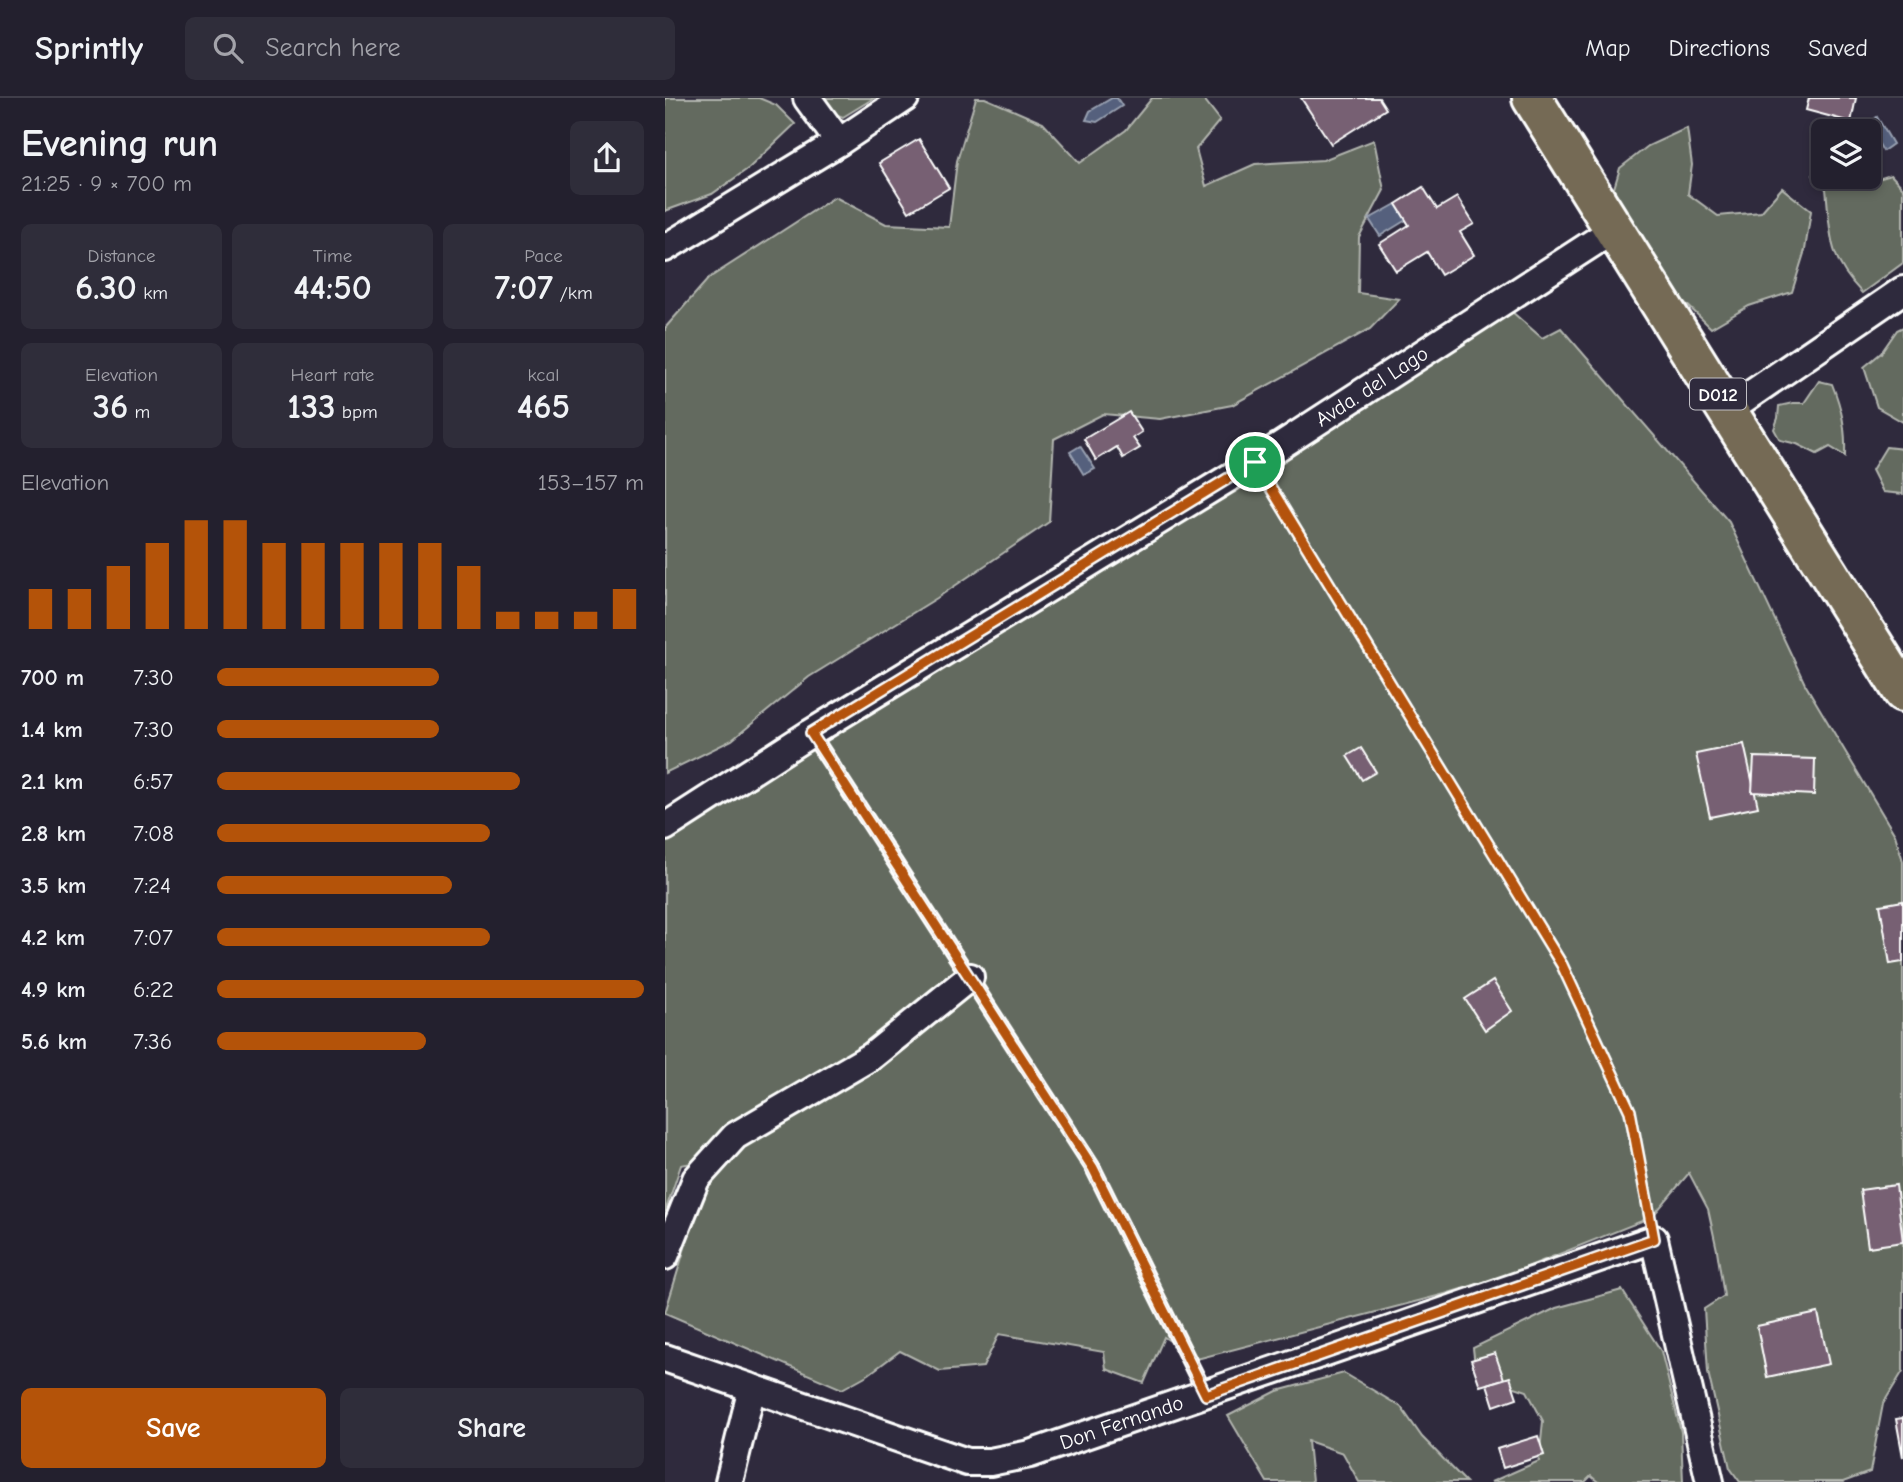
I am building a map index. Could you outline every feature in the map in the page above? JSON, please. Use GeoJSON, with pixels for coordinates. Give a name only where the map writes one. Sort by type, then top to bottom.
{"type":"FeatureCollection","features":[{"type":"Feature","properties":{"kind":"main road","name":"D012"},"geometry":{"type":"LineString","coordinates":[[1532,98],[1903,692]]}},
{"type":"Feature","properties":{"kind":"street"},"geometry":{"type":"LineString","coordinates":[[807,98],[838,142]]}},
{"type":"Feature","properties":{"kind":"street"},"geometry":{"type":"LineString","coordinates":[[665,248],[905,98]]}},
{"type":"Feature","properties":{"kind":"street","name":"Avda. del Lago"},"geometry":{"type":"LineString","coordinates":[[665,827],[811,733],[1255,462],[1613,230]]}},
{"type":"Feature","properties":{"kind":"street"},"geometry":{"type":"LineString","coordinates":[[1728,410],[1903,290]]}},
{"type":"Feature","properties":{"kind":"street"},"geometry":{"type":"LineString","coordinates":[[665,1256],[696,1179],[735,1136],[872,1056],[969,977]]}},
{"type":"Feature","properties":{"kind":"street"},"geometry":{"type":"LineString","coordinates":[[1654,1239],[1710,1482]]}},
{"type":"Feature","properties":{"kind":"street","name":"Don Fernando"},"geometry":{"type":"LineString","coordinates":[[665,1358],[993,1472],[1030,1454],[1654,1239]]}},
{"type":"Feature","properties":{"kind":"street"},"geometry":{"type":"LineString","coordinates":[[729,1482],[752,1388]]}},
{"type":"Feature","properties":{"kind":"lane"},"geometry":{"type":"LineString","coordinates":[[811,733],[1093,1168],[1206,1395]]}},
{"type":"Feature","properties":{"kind":"path"},"geometry":{"type":"LineString","coordinates":[[1255,462],[1562,965],[1630,1111],[1654,1239]]}},
{"type":"Feature","properties":{"kind":"shaded area"},"geometry":{"type":"Polygon","coordinates":[[[665,98],[759,98],[776,105],[795,124],[749,168],[712,194],[665,211],[665,98]]]}},
{"type":"Feature","properties":{"kind":"shaded area"},"geometry":{"type":"Polygon","coordinates":[[[801,98],[874,98],[843,117],[801,101],[801,98]]]}},
{"type":"Feature","properties":{"kind":"shaded area"},"geometry":{"type":"Polygon","coordinates":[[[976,98],[985,98],[1043,123],[1080,163],[1126,130],[1152,98],[1203,98],[1220,120],[1196,149],[1206,186],[1255,164],[1323,160],[1374,140],[1384,190],[1359,237],[1358,293],[1399,299],[1370,329],[1232,405],[1160,419],[1103,414],[1054,439],[1049,522],[937,598],[809,677],[732,740],[665,773],[665,328],[709,278],[835,197],[886,224],[949,227],[957,161],[976,98]]]}},
{"type":"Feature","properties":{"kind":"shaded area"},"geometry":{"type":"Polygon","coordinates":[[[1687,128],[1692,165],[1688,194],[1718,216],[1761,212],[1782,188],[1811,211],[1805,250],[1792,292],[1749,306],[1711,328],[1674,292],[1612,195],[1620,168],[1648,146],[1687,128]]]}},
{"type":"Feature","properties":{"kind":"shaded area"},"geometry":{"type":"Polygon","coordinates":[[[1891,175],[1903,188],[1903,263],[1862,293],[1842,268],[1830,233],[1826,189],[1881,189],[1881,178],[1891,175]]]}},
{"type":"Feature","properties":{"kind":"shaded area"},"geometry":{"type":"Polygon","coordinates":[[[1511,311],[1542,338],[1561,328],[1729,522],[1805,684],[1895,835],[1903,861],[1903,1371],[1883,1404],[1870,1472],[1843,1482],[1740,1482],[1730,1468],[1708,1372],[1704,1309],[1724,1296],[1708,1209],[1689,1173],[1652,1217],[1504,1276],[1197,1359],[1164,1337],[1144,1383],[1106,1369],[1104,1352],[999,1334],[983,1367],[940,1371],[900,1351],[869,1374],[842,1389],[665,1313],[712,1159],[681,1165],[665,1212],[665,842],[1511,311]]]}},
{"type":"Feature","properties":{"kind":"shaded area"},"geometry":{"type":"Polygon","coordinates":[[[1903,327],[1903,422],[1877,407],[1864,367],[1881,353],[1897,330],[1903,327]]]}},
{"type":"Feature","properties":{"kind":"shaded area"},"geometry":{"type":"Polygon","coordinates":[[[1819,381],[1832,384],[1841,411],[1845,456],[1830,447],[1817,454],[1797,444],[1780,440],[1774,429],[1779,406],[1804,403],[1819,381]]]}},
{"type":"Feature","properties":{"kind":"shaded area"},"geometry":{"type":"Polygon","coordinates":[[[1886,447],[1903,449],[1903,494],[1883,492],[1872,470],[1886,447]]]}},
{"type":"Feature","properties":{"kind":"shaded area"},"geometry":{"type":"Polygon","coordinates":[[[1622,1290],[1661,1351],[1681,1432],[1683,1482],[1598,1482],[1591,1476],[1585,1482],[1491,1482],[1539,1461],[1543,1421],[1527,1391],[1476,1374],[1473,1348],[1556,1308],[1622,1290]]]}},
{"type":"Feature","properties":{"kind":"shaded area"},"geometry":{"type":"Polygon","coordinates":[[[1344,1373],[1401,1407],[1422,1437],[1466,1482],[1359,1482],[1343,1453],[1308,1441],[1312,1482],[1267,1482],[1228,1416],[1277,1391],[1344,1373]]]}},
{"type":"Feature","properties":{"kind":"water"},"geometry":{"type":"Polygon","coordinates":[[[1112,98],[1117,98],[1122,106],[1097,122],[1086,120],[1090,111],[1112,98]]]}},
{"type":"Feature","properties":{"kind":"water"},"geometry":{"type":"Polygon","coordinates":[[[1881,124],[1893,144],[1883,151],[1881,148],[1881,124]]]}},
{"type":"Feature","properties":{"kind":"water"},"geometry":{"type":"Polygon","coordinates":[[[1396,204],[1406,220],[1380,236],[1369,219],[1396,204]]]}},
{"type":"Feature","properties":{"kind":"water"},"geometry":{"type":"Polygon","coordinates":[[[1080,446],[1095,469],[1084,475],[1070,452],[1080,446]]]}},
{"type":"Feature","properties":{"kind":"building"},"geometry":{"type":"Polygon","coordinates":[[[1301,98],[1379,98],[1386,109],[1331,144],[1301,98]]]}},
{"type":"Feature","properties":{"kind":"building"},"geometry":{"type":"Polygon","coordinates":[[[1809,98],[1856,98],[1852,119],[1840,119],[1806,110],[1809,98]]]}},
{"type":"Feature","properties":{"kind":"building"},"geometry":{"type":"Polygon","coordinates":[[[919,139],[949,188],[909,212],[879,163],[919,139]]]}},
{"type":"Feature","properties":{"kind":"building"},"geometry":{"type":"Polygon","coordinates":[[[1423,187],[1437,209],[1457,197],[1474,224],[1460,232],[1474,255],[1441,275],[1427,252],[1396,271],[1379,244],[1409,225],[1396,204],[1423,187]]]}},
{"type":"Feature","properties":{"kind":"building"},"geometry":{"type":"Polygon","coordinates":[[[1129,412],[1142,432],[1133,438],[1140,448],[1123,458],[1117,447],[1096,460],[1084,439],[1129,412]]]}},
{"type":"Feature","properties":{"kind":"building"},"geometry":{"type":"Polygon","coordinates":[[[1744,744],[1758,807],[1710,817],[1696,754],[1744,744]]]}},
{"type":"Feature","properties":{"kind":"building"},"geometry":{"type":"Polygon","coordinates":[[[1361,748],[1376,772],[1362,780],[1347,756],[1361,748]]]}},
{"type":"Feature","properties":{"kind":"building"},"geometry":{"type":"Polygon","coordinates":[[[1754,757],[1815,759],[1814,795],[1752,792],[1754,757]]]}},
{"type":"Feature","properties":{"kind":"building"},"geometry":{"type":"Polygon","coordinates":[[[1903,901],[1903,962],[1890,964],[1880,905],[1903,901]]]}},
{"type":"Feature","properties":{"kind":"building"},"geometry":{"type":"Polygon","coordinates":[[[1493,981],[1512,1011],[1485,1030],[1465,999],[1493,981]]]}},
{"type":"Feature","properties":{"kind":"building"},"geometry":{"type":"Polygon","coordinates":[[[1896,1185],[1903,1242],[1868,1247],[1860,1190],[1896,1185]]]}},
{"type":"Feature","properties":{"kind":"building"},"geometry":{"type":"Polygon","coordinates":[[[1818,1313],[1829,1364],[1767,1377],[1757,1326],[1818,1313]]]}},
{"type":"Feature","properties":{"kind":"building"},"geometry":{"type":"Polygon","coordinates":[[[1495,1353],[1504,1379],[1480,1386],[1471,1360],[1495,1353]]]}},
{"type":"Feature","properties":{"kind":"building"},"geometry":{"type":"Polygon","coordinates":[[[1510,1377],[1517,1398],[1494,1406],[1487,1384],[1510,1377]]]}},
{"type":"Feature","properties":{"kind":"building"},"geometry":{"type":"Polygon","coordinates":[[[1903,1418],[1903,1457],[1896,1419],[1903,1418]]]}},
{"type":"Feature","properties":{"kind":"building"},"geometry":{"type":"Polygon","coordinates":[[[1538,1436],[1544,1455],[1503,1468],[1497,1449],[1538,1436]]]}},
{"type":"Feature","properties":{"kind":"route"},"geometry":{"type":"LineString","coordinates":[[1255,462],[1562,965],[1630,1111],[1654,1239],[1206,1395],[1093,1168],[811,733],[1255,462]]}}]}
